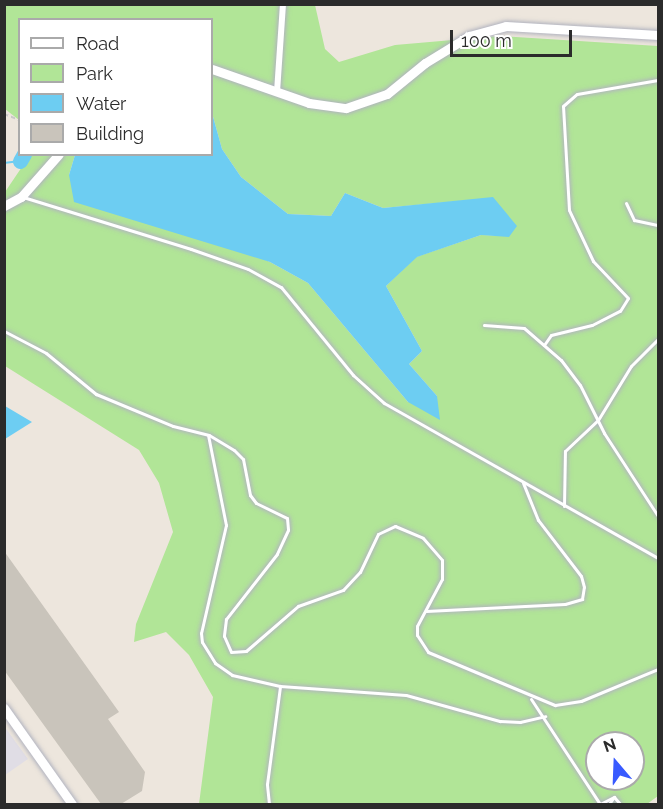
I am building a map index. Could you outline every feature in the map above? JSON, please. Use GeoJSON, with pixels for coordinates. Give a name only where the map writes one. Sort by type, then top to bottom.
{"type":"FeatureCollection","features":[{"type":"Feature","properties":{"kind":"main road"},"geometry":{"type":"LineString","coordinates":[[213,69],[309,103],[346,108],[387,94],[469,36],[506,26],[658,35]]}},
{"type":"Feature","properties":{"kind":"main road"},"geometry":{"type":"LineString","coordinates":[[4,206],[21,197],[57,156]]}},
{"type":"Feature","properties":{"kind":"main road"},"geometry":{"type":"LineString","coordinates":[[4,708],[72,804]]}},
{"type":"Feature","properties":{"kind":"street"},"geometry":{"type":"LineString","coordinates":[[277,92],[283,4]]}},
{"type":"Feature","properties":{"kind":"lane"},"geometry":{"type":"LineString","coordinates":[[544,345],[551,335],[592,325],[620,310],[628,298],[593,261],[569,210],[563,106],[577,94],[658,80]]}},
{"type":"Feature","properties":{"kind":"lane"},"geometry":{"type":"LineString","coordinates":[[21,197],[191,249],[248,270],[281,287],[369,392],[658,558]]}},
{"type":"Feature","properties":{"kind":"lane"},"geometry":{"type":"LineString","coordinates":[[626,203],[634,220],[658,225]]}},
{"type":"Feature","properties":{"kind":"lane"},"geometry":{"type":"LineString","coordinates":[[484,325],[524,328],[572,373],[598,420],[658,516]]}},
{"type":"Feature","properties":{"kind":"lane"},"geometry":{"type":"LineString","coordinates":[[4,331],[46,353],[96,394],[173,426],[208,435],[242,456],[250,495],[256,503],[284,514],[289,521],[277,554],[226,619],[224,636],[231,652],[246,651],[298,606],[343,590],[360,572],[378,534],[387,528],[406,529],[423,538],[442,560],[442,579],[417,635],[428,652],[530,697],[555,705],[571,704],[658,669]]}},
{"type":"Feature","properties":{"kind":"lane"},"geometry":{"type":"LineString","coordinates":[[564,506],[565,452],[598,420],[631,366],[658,339]]}},
{"type":"Feature","properties":{"kind":"lane"},"geometry":{"type":"LineString","coordinates":[[208,435],[226,525],[224,546],[206,603],[202,642],[215,663],[232,675],[280,686],[406,695],[500,721],[520,722],[545,716]]}},
{"type":"Feature","properties":{"kind":"lane"},"geometry":{"type":"LineString","coordinates":[[426,611],[566,604],[582,599],[584,587],[581,576],[538,520],[524,483]]}},
{"type":"Feature","properties":{"kind":"lane"},"geometry":{"type":"LineString","coordinates":[[269,804],[267,784],[280,686]]}},
{"type":"Feature","properties":{"kind":"lane"},"geometry":{"type":"LineString","coordinates":[[530,697],[545,716],[600,804],[614,796]]}},
{"type":"Feature","properties":{"kind":"lane"},"geometry":{"type":"LineString","coordinates":[[609,804],[614,796]]}},
{"type":"Feature","properties":{"kind":"lane"},"geometry":{"type":"LineString","coordinates":[[614,796],[620,804]]}},
{"type":"Feature","properties":{"kind":"shaded area"},"geometry":{"type":"Polygon","coordinates":[[[4,726],[28,759],[5,775],[4,775],[4,726]]]}},
{"type":"Feature","properties":{"kind":"green space"},"geometry":{"type":"Polygon","coordinates":[[[5,5],[315,5],[325,49],[339,62],[395,45],[499,36],[658,46],[658,796],[647,804],[199,804],[213,697],[189,655],[166,632],[134,642],[136,624],[173,532],[159,483],[139,450],[5,366],[5,192],[29,156],[75,156],[69,175],[270,262],[308,283],[408,402],[437,396],[409,364],[422,351],[386,286],[416,257],[481,235],[509,236],[493,198],[383,208],[345,193],[331,216],[288,214],[241,177],[222,149],[213,117],[213,18],[18,18],[18,119],[5,109],[5,5]]]}},
{"type":"Feature","properties":{"kind":"water"},"geometry":{"type":"Polygon","coordinates":[[[213,117],[222,149],[241,177],[288,214],[331,216],[345,193],[383,208],[493,197],[517,226],[509,237],[481,235],[417,257],[386,286],[422,351],[409,364],[437,396],[440,420],[408,402],[308,283],[270,262],[74,202],[69,175],[75,156],[213,156],[213,117]]]}},
{"type":"Feature","properties":{"kind":"water"},"geometry":{"type":"Polygon","coordinates":[[[5,406],[32,422],[5,439],[5,406]]]}},
{"type":"Feature","properties":{"kind":"building"},"geometry":{"type":"Polygon","coordinates":[[[4,551],[119,712],[108,719],[145,772],[142,791],[121,804],[101,804],[4,670],[4,551]]]}},
{"type":"Feature","properties":{"kind":"waterway"},"geometry":{"type":"LineString","coordinates":[[20,161],[23,156]]}},
{"type":"Feature","properties":{"kind":"waterway"},"geometry":{"type":"LineString","coordinates":[[4,163],[20,161]]}}]}
